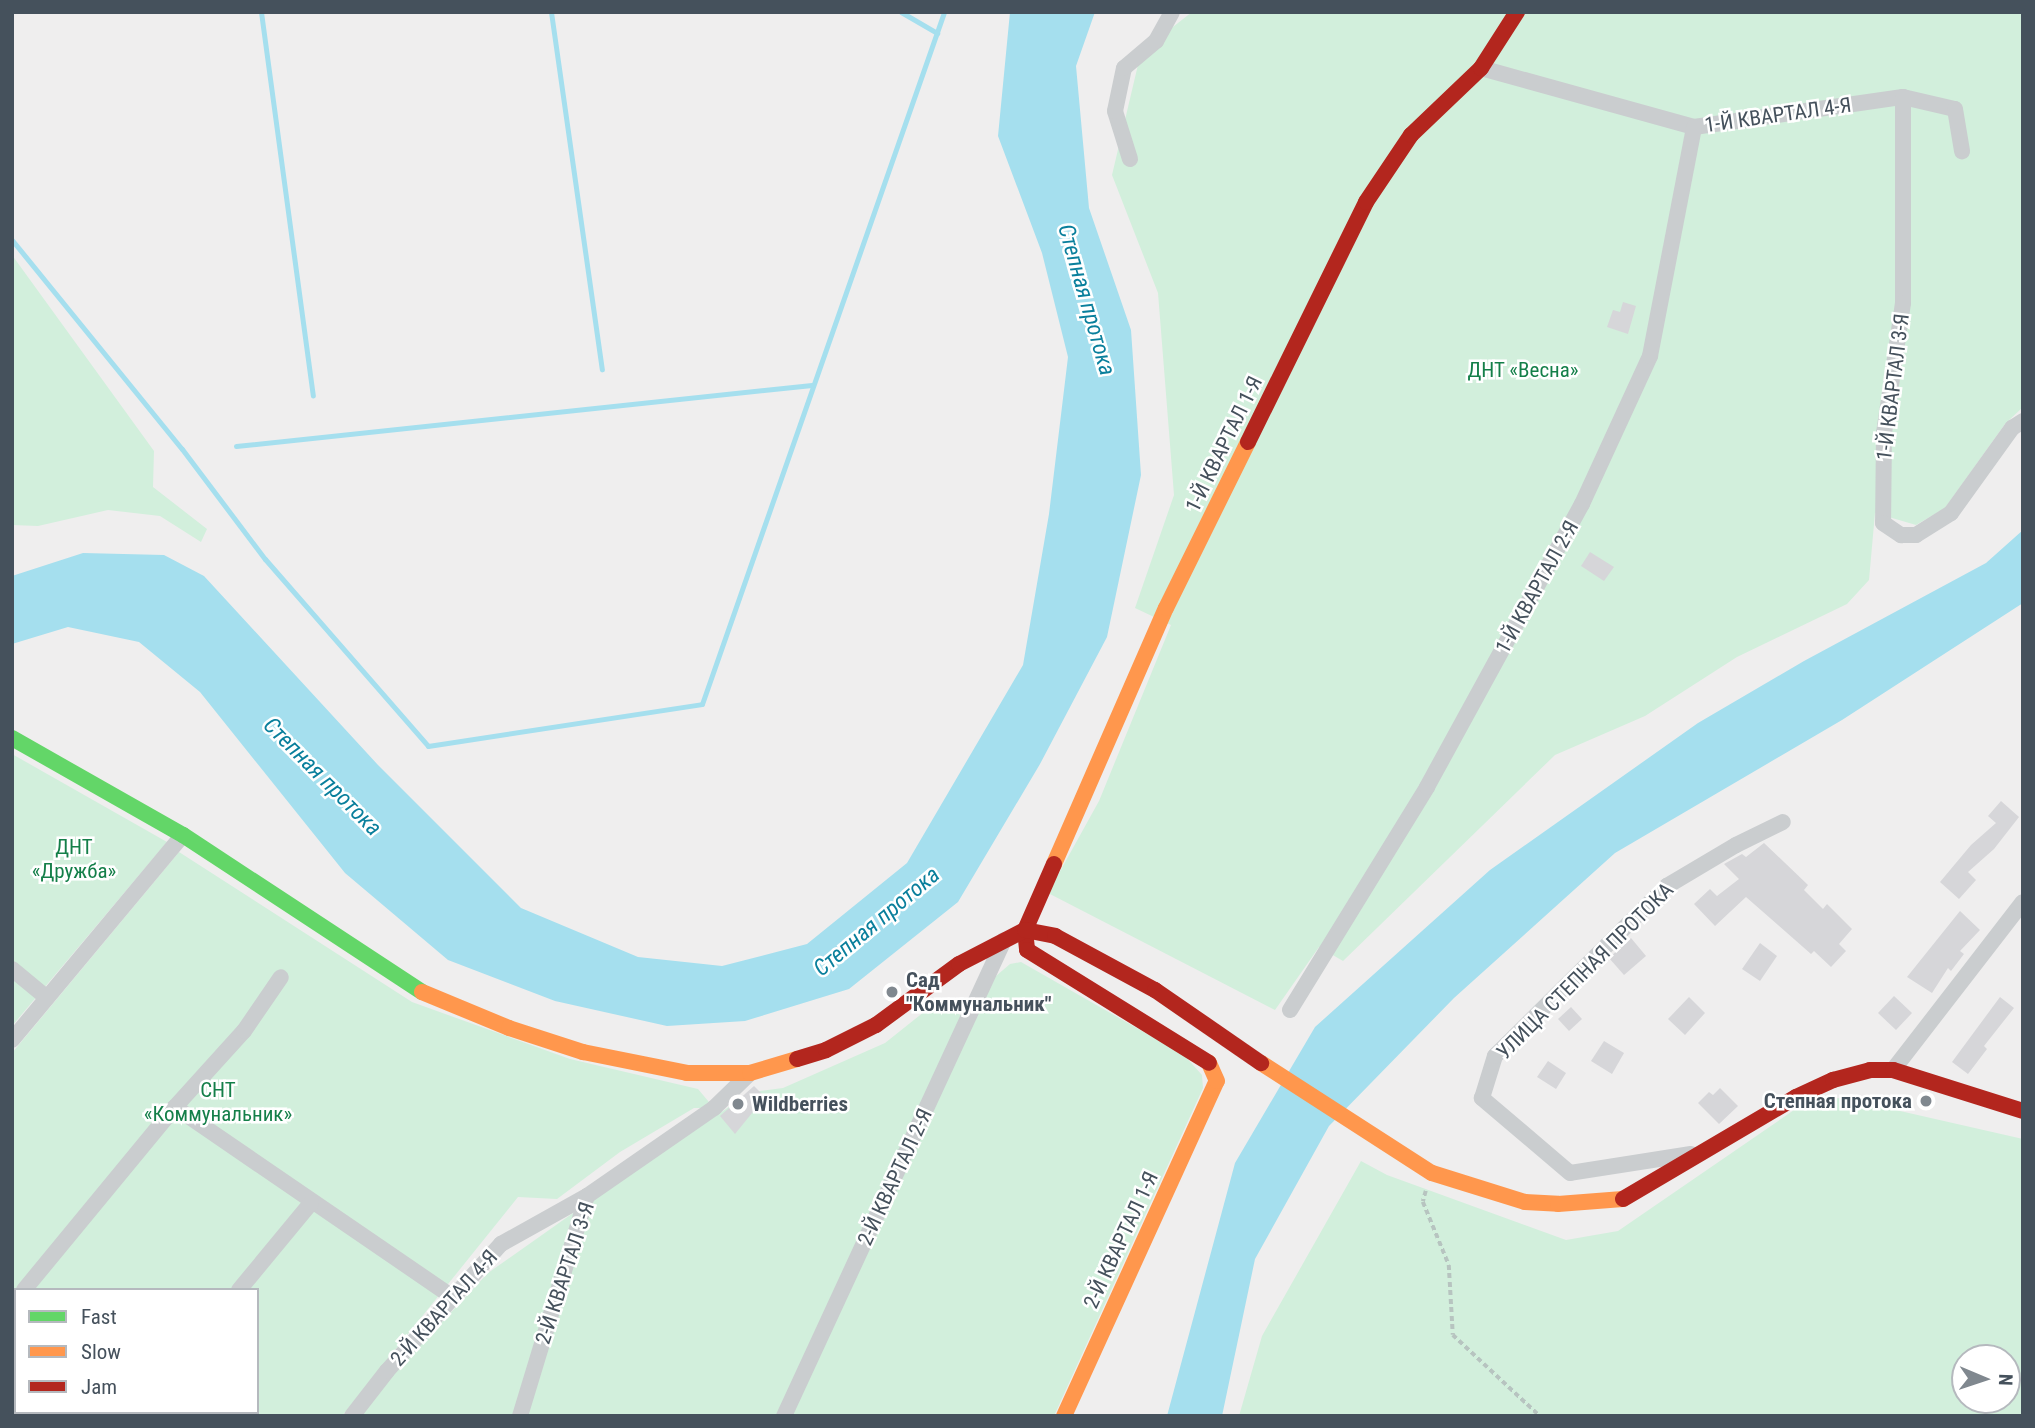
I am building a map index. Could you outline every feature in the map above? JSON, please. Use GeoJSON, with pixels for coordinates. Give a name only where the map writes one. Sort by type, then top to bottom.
{"type":"FeatureCollection","features":[{"type":"Feature","properties":{"kind":"street"},"geometry":{"type":"LineString","coordinates":[[1130,159],[1115,111],[1124,68],[1156,41],[1172,12]]}},
{"type":"Feature","properties":{"kind":"street","name":"1-Й КВАРТАЛ 1-Я"},"geometry":{"type":"LineString","coordinates":[[1025,930],[1166,608],[1366,202],[1411,135],[1481,68],[1517,12]]}},
{"type":"Feature","properties":{"kind":"street","name":"1-Й КВАРТАЛ 4-Я"},"geometry":{"type":"LineString","coordinates":[[1481,68],[1694,127],[1903,97],[1955,109],[1962,150]]}},
{"type":"Feature","properties":{"kind":"street","name":"1-Й КВАРТАЛ 3-Я"},"geometry":{"type":"LineString","coordinates":[[1903,97],[1903,303],[1884,433],[1883,523],[1901,535],[1916,535],[1951,513],[2012,428],[2023,421]]}},
{"type":"Feature","properties":{"kind":"street","name":"1-Й КВАРТАЛ 2-Я"},"geometry":{"type":"LineString","coordinates":[[1290,1010],[1427,787],[1582,504],[1650,356],[1694,127]]}},
{"type":"Feature","properties":{"kind":"street"},"geometry":{"type":"LineString","coordinates":[[12,738],[183,835],[416,989],[509,1028],[583,1052],[687,1073],[750,1073],[826,1050],[876,1025],[959,964],[1005,937],[1025,930],[1055,936],[1155,990],[1234,1045],[1432,1173],[1525,1202],[1593,1203],[1623,1199],[1796,1097],[1833,1080],[1870,1070],[1893,1070],[2023,1111]]}},
{"type":"Feature","properties":{"kind":"street","name":"УЛИЦА СТЕПНАЯ ПРОТОКА"},"geometry":{"type":"LineString","coordinates":[[1704,1153],[1570,1173],[1482,1098],[1495,1056],[1667,886],[1736,845],[1783,822]]}},
{"type":"Feature","properties":{"kind":"street"},"geometry":{"type":"LineString","coordinates":[[12,1040],[183,835]]}},
{"type":"Feature","properties":{"kind":"street"},"geometry":{"type":"LineString","coordinates":[[1893,1070],[2023,902]]}},
{"type":"Feature","properties":{"kind":"street","name":"2-Й КВАРТАЛ 1-Я"},"geometry":{"type":"LineString","coordinates":[[1025,930],[1027,950],[1207,1060],[1217,1081],[1064,1416]]}},
{"type":"Feature","properties":{"kind":"street","name":"2-Й КВАРТАЛ 2-Я"},"geometry":{"type":"LineString","coordinates":[[784,1416],[1005,937]]}},
{"type":"Feature","properties":{"kind":"street"},"geometry":{"type":"LineString","coordinates":[[12,969],[47,998]]}},
{"type":"Feature","properties":{"kind":"street"},"geometry":{"type":"LineString","coordinates":[[26,1288],[176,1107],[244,1031],[281,977]]}},
{"type":"Feature","properties":{"kind":"street","name":"2-Й КВАРТАЛ 3-Я"},"geometry":{"type":"LineString","coordinates":[[520,1416],[587,1196],[713,1108],[750,1073]]}},
{"type":"Feature","properties":{"kind":"street"},"geometry":{"type":"LineString","coordinates":[[176,1107],[311,1203],[452,1297]]}},
{"type":"Feature","properties":{"kind":"street","name":"2-Й КВАРТАЛ 4-Я"},"geometry":{"type":"LineString","coordinates":[[352,1416],[452,1297],[501,1244],[587,1196]]}},
{"type":"Feature","properties":{"kind":"street"},"geometry":{"type":"LineString","coordinates":[[241,1288],[311,1203]]}},
{"type":"Feature","properties":{"kind":"path"},"geometry":{"type":"LineString","coordinates":[[1432,1173],[1423,1202],[1449,1265],[1453,1335],[1540,1416]]}},
{"type":"Feature","properties":{"kind":"green space","name":"ДНТ «Весна»"},"geometry":{"type":"Polygon","coordinates":[[[1192,12],[2023,12],[2023,407],[2005,424],[1945,508],[1916,525],[1875,513],[1869,580],[1847,604],[1737,657],[1645,716],[1555,755],[1343,961],[1319,947],[1275,1010],[1048,893],[1099,801],[1171,625],[1135,608],[1174,495],[1158,293],[1112,175],[1141,52],[1192,12]]]}},
{"type":"Feature","properties":{"kind":"green space"},"geometry":{"type":"Polygon","coordinates":[[[12,255],[154,451],[153,487],[207,529],[201,542],[160,516],[108,510],[38,526],[12,525],[12,255]]]}},
{"type":"Feature","properties":{"kind":"green space","name":"ДНТ «Дружба»"},"geometry":{"type":"Polygon","coordinates":[[[12,754],[167,842],[12,1026],[12,754]]]}},
{"type":"Feature","properties":{"kind":"green space","name":"СНТ «Коммунальник»"},"geometry":{"type":"Polygon","coordinates":[[[179,852],[412,1002],[570,1059],[698,1089],[714,1108],[694,1108],[620,1152],[557,1199],[518,1197],[342,1416],[12,1416],[12,1053],[179,852]]]}},
{"type":"Feature","properties":{"kind":"green space"},"geometry":{"type":"Polygon","coordinates":[[[1021,962],[1184,1055],[1202,1075],[1203,1088],[1054,1416],[361,1416],[391,1376],[488,1273],[583,1206],[751,1092],[783,1088],[885,1043],[934,1004],[973,1020],[989,982],[1010,964],[1021,962]]]}},
{"type":"Feature","properties":{"kind":"green space"},"geometry":{"type":"Polygon","coordinates":[[[1843,1098],[2023,1139],[2023,1416],[1239,1416],[1262,1336],[1361,1161],[1387,1175],[1566,1240],[1618,1231],[1810,1099],[1843,1098]]]}},
{"type":"Feature","properties":{"kind":"water"},"geometry":{"type":"Polygon","coordinates":[[[1010,12],[1095,12],[1076,66],[1089,208],[1131,330],[1141,475],[1107,637],[1040,764],[958,902],[849,989],[745,1021],[667,1026],[555,1001],[448,960],[345,873],[200,692],[139,642],[68,627],[12,644],[12,576],[83,553],[164,555],[204,576],[378,765],[521,908],[638,957],[722,966],[807,944],[907,863],[1023,665],[1049,514],[1068,357],[1042,253],[998,136],[1010,12]]]}},
{"type":"Feature","properties":{"kind":"water"},"geometry":{"type":"Polygon","coordinates":[[[2023,530],[2023,603],[1842,720],[1615,853],[1454,998],[1329,1126],[1255,1259],[1222,1416],[1167,1416],[1235,1163],[1315,1027],[1490,870],[1698,723],[1804,661],[1986,563],[2023,530]]]}},
{"type":"Feature","properties":{"kind":"building"},"geometry":{"type":"Polygon","coordinates":[[[1623,302],[1636,306],[1628,334],[1607,327],[1613,310],[1620,312],[1623,302]]]}},
{"type":"Feature","properties":{"kind":"building"},"geometry":{"type":"Polygon","coordinates":[[[1590,552],[1614,567],[1604,581],[1581,566],[1590,552]]]}},
{"type":"Feature","properties":{"kind":"building"},"geometry":{"type":"Polygon","coordinates":[[[2001,801],[2019,817],[1994,849],[1968,872],[1976,880],[1959,899],[1940,882],[1971,845],[1996,823],[1988,816],[2001,801]]]}},
{"type":"Feature","properties":{"kind":"building"},"geometry":{"type":"Polygon","coordinates":[[[1764,843],[1808,885],[1804,890],[1823,909],[1827,904],[1852,929],[1839,944],[1846,951],[1831,967],[1814,951],[1811,954],[1746,897],[1715,926],[1694,904],[1710,889],[1717,896],[1739,879],[1724,864],[1742,854],[1746,857],[1764,843]]]}},
{"type":"Feature","properties":{"kind":"building"},"geometry":{"type":"Polygon","coordinates":[[[1960,911],[1980,930],[1960,951],[1964,954],[1951,971],[1948,968],[1932,993],[1907,977],[1960,911]]]}},
{"type":"Feature","properties":{"kind":"building"},"geometry":{"type":"Polygon","coordinates":[[[1631,938],[1646,956],[1624,975],[1609,958],[1631,938]]]}},
{"type":"Feature","properties":{"kind":"building"},"geometry":{"type":"Polygon","coordinates":[[[1760,943],[1777,956],[1760,981],[1742,969],[1760,943]]]}},
{"type":"Feature","properties":{"kind":"building"},"geometry":{"type":"Polygon","coordinates":[[[1894,996],[1912,1013],[1896,1030],[1878,1013],[1894,996]]]}},
{"type":"Feature","properties":{"kind":"building"},"geometry":{"type":"Polygon","coordinates":[[[1689,997],[1705,1013],[1685,1035],[1668,1019],[1689,997]]]}},
{"type":"Feature","properties":{"kind":"building"},"geometry":{"type":"Polygon","coordinates":[[[2000,997],[2014,1008],[1984,1046],[1987,1049],[1968,1074],[1952,1062],[2000,997]]]}},
{"type":"Feature","properties":{"kind":"building"},"geometry":{"type":"Polygon","coordinates":[[[1571,1007],[1582,1019],[1569,1031],[1558,1019],[1571,1007]]]}},
{"type":"Feature","properties":{"kind":"building"},"geometry":{"type":"Polygon","coordinates":[[[1604,1041],[1624,1053],[1612,1074],[1591,1061],[1604,1041]]]}},
{"type":"Feature","properties":{"kind":"building"},"geometry":{"type":"Polygon","coordinates":[[[1548,1061],[1566,1073],[1556,1089],[1537,1077],[1548,1061]]]}},
{"type":"Feature","properties":{"kind":"building","name":"Wildberries"},"geometry":{"type":"Polygon","coordinates":[[[754,1086],[765,1097],[735,1134],[720,1116],[754,1086]]]}},
{"type":"Feature","properties":{"kind":"building"},"geometry":{"type":"Polygon","coordinates":[[[1720,1088],[1738,1106],[1719,1124],[1698,1103],[1709,1092],[1713,1095],[1720,1088]]]}},
{"type":"Feature","properties":{"kind":"waterway"},"geometry":{"type":"LineString","coordinates":[[261,12],[313,395]]}},
{"type":"Feature","properties":{"kind":"waterway"},"geometry":{"type":"LineString","coordinates":[[551,12],[602,369]]}},
{"type":"Feature","properties":{"kind":"waterway"},"geometry":{"type":"LineString","coordinates":[[901,12],[937,33]]}},
{"type":"Feature","properties":{"kind":"waterway"},"geometry":{"type":"LineString","coordinates":[[12,240],[182,449],[265,559],[428,746],[702,704],[944,12]]}},
{"type":"Feature","properties":{"kind":"waterway"},"geometry":{"type":"LineString","coordinates":[[236,446],[812,385]]}},
{"type":"Feature","properties":{"kind":"traffic: fast"},"geometry":{"type":"LineString","coordinates":[[12,738],[183,835],[422,992]]}},
{"type":"Feature","properties":{"kind":"traffic: slow"},"geometry":{"type":"LineString","coordinates":[[1054,864],[1166,608],[1248,442]]}},
{"type":"Feature","properties":{"kind":"traffic: slow"},"geometry":{"type":"LineString","coordinates":[[422,992],[509,1028],[583,1052],[687,1073],[750,1073],[797,1059]]}},
{"type":"Feature","properties":{"kind":"traffic: slow"},"geometry":{"type":"LineString","coordinates":[[1064,1416],[1217,1081],[1209,1063]]}},
{"type":"Feature","properties":{"kind":"traffic: slow"},"geometry":{"type":"LineString","coordinates":[[1261,1063],[1432,1173],[1525,1202],[1558,1204],[1623,1199]]}},
{"type":"Feature","properties":{"kind":"traffic: jam"},"geometry":{"type":"LineString","coordinates":[[1248,442],[1366,202],[1411,135],[1481,68],[1517,12]]}},
{"type":"Feature","properties":{"kind":"traffic: jam"},"geometry":{"type":"LineString","coordinates":[[1054,864],[1025,930],[1027,950],[1209,1063]]}},
{"type":"Feature","properties":{"kind":"traffic: jam"},"geometry":{"type":"LineString","coordinates":[[797,1059],[826,1050],[876,1025],[959,964],[1025,930],[1055,936],[1155,990],[1261,1063]]}},
{"type":"Feature","properties":{"kind":"traffic: jam"},"geometry":{"type":"LineString","coordinates":[[1623,1199],[1796,1097],[1833,1080],[1870,1070],[1893,1070],[2023,1111]]}},
{"type":"Feature","properties":{"kind":"place","name":"Сад \"Коммунальник\""},"geometry":{"type":"Point","coordinates":[892,992]}},
{"type":"Feature","properties":{"kind":"place","name":"Степная протока"},"geometry":{"type":"Point","coordinates":[1926,1101]}},
{"type":"Feature","properties":{"kind":"place","name":"Wildberries"},"geometry":{"type":"Point","coordinates":[738,1104]}}]}
